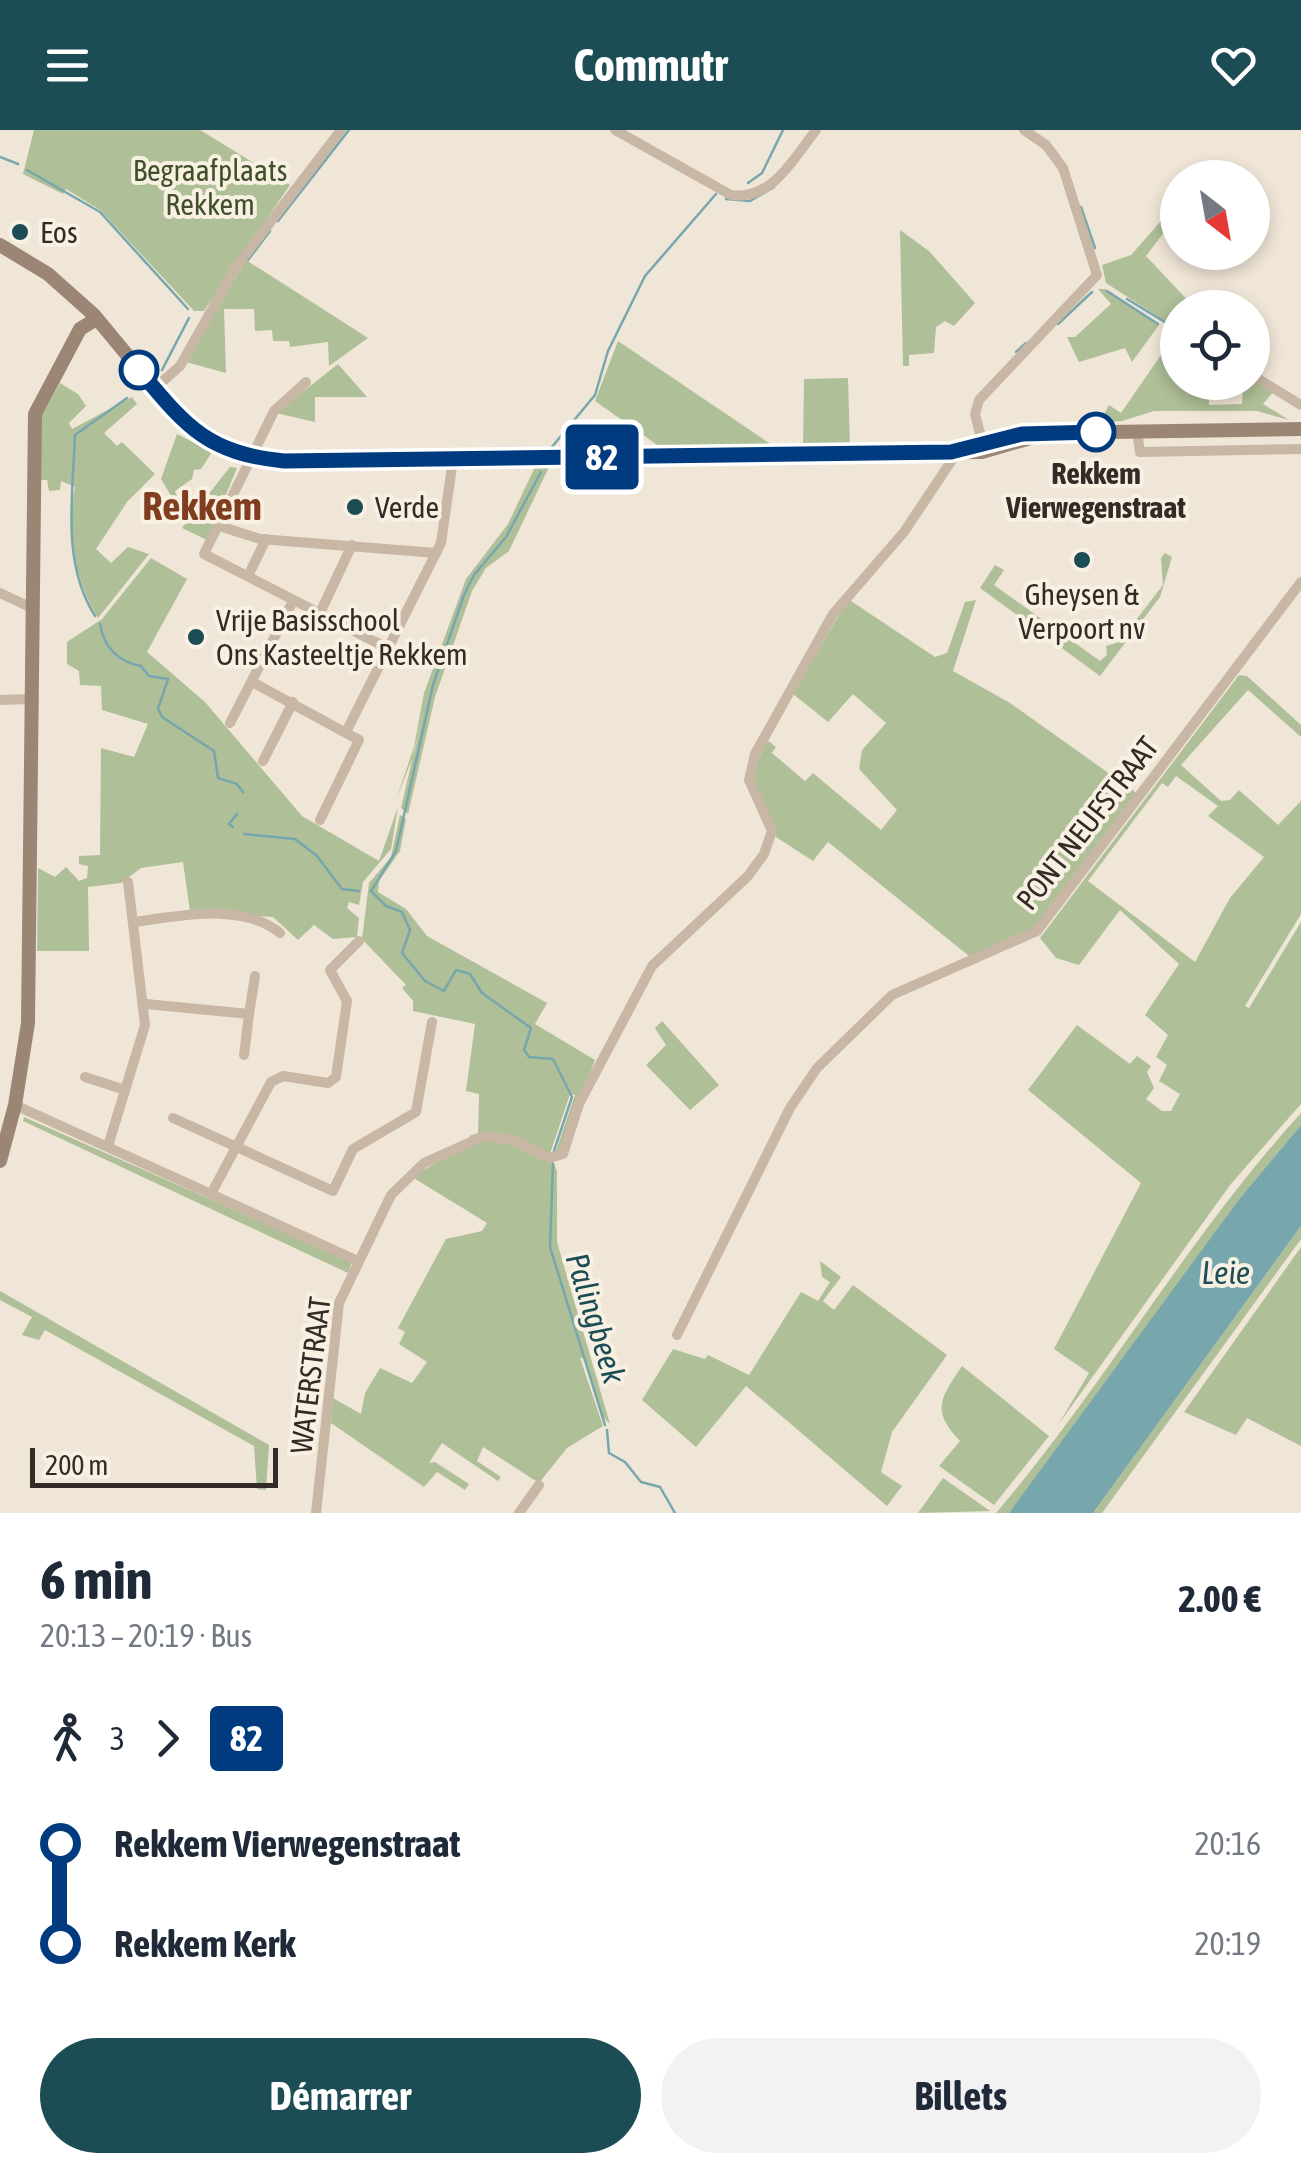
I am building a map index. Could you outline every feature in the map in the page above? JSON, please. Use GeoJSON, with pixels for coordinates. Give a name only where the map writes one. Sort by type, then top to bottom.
{"type":"FeatureCollection","features":[{"type":"Feature","properties":{"kind":"main road"},"geometry":{"type":"LineString","coordinates":[[0,245],[48,274],[199,435],[247,459],[453,460],[951,452],[1052,432],[1301,429]]}},
{"type":"Feature","properties":{"kind":"main road"},"geometry":{"type":"LineString","coordinates":[[0,1161],[16,1105],[30,994],[30,700],[36,414],[93,318]]}},
{"type":"Feature","properties":{"kind":"street"},"geometry":{"type":"LineString","coordinates":[[154,389],[180,366],[236,267],[341,130]]}},
{"type":"Feature","properties":{"kind":"street"},"geometry":{"type":"LineString","coordinates":[[615,130],[731,195],[742,196],[774,182],[816,130]]}},
{"type":"Feature","properties":{"kind":"street"},"geometry":{"type":"LineString","coordinates":[[982,448],[976,414],[979,400],[1096,279],[1097,267],[1063,168],[1046,146],[1024,130]]}},
{"type":"Feature","properties":{"kind":"street"},"geometry":{"type":"LineString","coordinates":[[306,382],[274,411],[247,459],[204,554],[385,647]]}},
{"type":"Feature","properties":{"kind":"street"},"geometry":{"type":"LineString","coordinates":[[1270,386],[1301,405]]}},
{"type":"Feature","properties":{"kind":"street"},"geometry":{"type":"LineString","coordinates":[[1136,431],[1140,452],[1301,449]]}},
{"type":"Feature","properties":{"kind":"street","name":"WATERSTRAAT"},"geometry":{"type":"LineString","coordinates":[[316,1513],[340,1303],[392,1195],[410,1174],[445,1150],[497,1136],[553,1158],[652,966],[731,894],[764,854],[772,831],[750,780],[755,754],[833,614],[926,503],[952,460],[951,452]]}},
{"type":"Feature","properties":{"kind":"street"},"geometry":{"type":"LineString","coordinates":[[347,730],[385,647],[436,553],[453,460]]}},
{"type":"Feature","properties":{"kind":"street"},"geometry":{"type":"LineString","coordinates":[[219,526],[266,539],[436,553]]}},
{"type":"Feature","properties":{"kind":"street"},"geometry":{"type":"LineString","coordinates":[[248,576],[266,539]]}},
{"type":"Feature","properties":{"kind":"street"},"geometry":{"type":"LineString","coordinates":[[319,615],[352,545]]}},
{"type":"Feature","properties":{"kind":"street","name":"PONT NEUFSTRAAT"},"geometry":{"type":"LineString","coordinates":[[677,1335],[790,1108],[818,1068],[892,995],[1037,931],[1301,582]]}},
{"type":"Feature","properties":{"kind":"street"},"geometry":{"type":"LineString","coordinates":[[0,593],[32,608]]}},
{"type":"Feature","properties":{"kind":"street"},"geometry":{"type":"LineString","coordinates":[[230,723],[293,601]]}},
{"type":"Feature","properties":{"kind":"street"},"geometry":{"type":"LineString","coordinates":[[252,682],[356,736],[359,745],[320,820]]}},
{"type":"Feature","properties":{"kind":"street"},"geometry":{"type":"LineString","coordinates":[[0,700],[30,700]]}},
{"type":"Feature","properties":{"kind":"street"},"geometry":{"type":"LineString","coordinates":[[262,761],[293,702]]}},
{"type":"Feature","properties":{"kind":"street"},"geometry":{"type":"LineString","coordinates":[[108,1146],[146,1025],[128,882]]}},
{"type":"Feature","properties":{"kind":"street"},"geometry":{"type":"LineString","coordinates":[[135,922],[210,915],[261,920],[280,933]]}},
{"type":"Feature","properties":{"kind":"street"},"geometry":{"type":"LineString","coordinates":[[212,1192],[271,1082],[283,1076],[328,1083],[336,1077],[347,1001],[330,970],[358,941]]}},
{"type":"Feature","properties":{"kind":"street"},"geometry":{"type":"LineString","coordinates":[[244,1055],[255,976]]}},
{"type":"Feature","properties":{"kind":"street"},"geometry":{"type":"LineString","coordinates":[[146,1004],[249,1014]]}},
{"type":"Feature","properties":{"kind":"street"},"geometry":{"type":"LineString","coordinates":[[174,1118],[334,1192],[352,1149],[416,1112],[432,1022]]}},
{"type":"Feature","properties":{"kind":"street"},"geometry":{"type":"LineString","coordinates":[[85,1077],[125,1090]]}},
{"type":"Feature","properties":{"kind":"street"},"geometry":{"type":"LineString","coordinates":[[16,1105],[358,1261]]}},
{"type":"Feature","properties":{"kind":"street"},"geometry":{"type":"LineString","coordinates":[[518,1513],[540,1485]]}},
{"type":"Feature","properties":{"kind":"green space","name":"Begraafplaats Rekkem"},"geometry":{"type":"Polygon","coordinates":[[[34,130],[200,130],[290,185],[204,311],[194,311],[100,210],[66,189],[63,194],[23,174],[34,130]]]}},
{"type":"Feature","properties":{"kind":"green space"},"geometry":{"type":"Polygon","coordinates":[[[1160,222],[1160,237],[1146,256],[1178,290],[1160,290],[1160,318],[1106,283],[1102,265],[1131,255],[1160,222]]]}},
{"type":"Feature","properties":{"kind":"green space"},"geometry":{"type":"Polygon","coordinates":[[[900,230],[929,251],[975,303],[954,326],[945,321],[936,327],[934,353],[909,355],[909,366],[903,366],[900,230]]]}},
{"type":"Feature","properties":{"kind":"green space"},"geometry":{"type":"Polygon","coordinates":[[[246,260],[368,338],[329,366],[328,342],[290,347],[289,341],[273,341],[272,330],[255,331],[254,309],[224,309],[226,373],[186,362],[246,260]]]}},
{"type":"Feature","properties":{"kind":"green space"},"geometry":{"type":"Polygon","coordinates":[[[1098,289],[1105,289],[1159,325],[1132,362],[1125,348],[1079,362],[1067,337],[1075,337],[1111,304],[1098,289]]]}},
{"type":"Feature","properties":{"kind":"green space"},"geometry":{"type":"Polygon","coordinates":[[[618,341],[778,449],[663,449],[595,401],[618,341]]]}},
{"type":"Feature","properties":{"kind":"green space"},"geometry":{"type":"Polygon","coordinates":[[[1160,356],[1160,400],[1209,400],[1209,405],[1266,400],[1263,404],[1289,420],[1257,411],[1154,411],[1122,421],[1100,422],[1109,405],[1121,413],[1160,356]]]}},
{"type":"Feature","properties":{"kind":"green space"},"geometry":{"type":"Polygon","coordinates":[[[338,364],[367,397],[315,397],[315,422],[276,413],[338,364]]]}},
{"type":"Feature","properties":{"kind":"green space"},"geometry":{"type":"Polygon","coordinates":[[[848,378],[850,446],[803,447],[804,379],[848,378]]]}},
{"type":"Feature","properties":{"kind":"green space"},"geometry":{"type":"Polygon","coordinates":[[[60,383],[78,394],[86,406],[69,423],[72,429],[132,397],[137,404],[104,433],[117,446],[122,442],[155,474],[127,502],[96,549],[111,563],[128,547],[149,554],[98,618],[83,588],[74,555],[75,487],[61,481],[60,490],[49,491],[47,480],[38,480],[40,419],[60,383]]]}},
{"type":"Feature","properties":{"kind":"green space"},"geometry":{"type":"Polygon","coordinates":[[[177,434],[212,452],[201,469],[194,470],[192,479],[175,491],[183,516],[161,479],[177,434]]]}},
{"type":"Feature","properties":{"kind":"green space"},"geometry":{"type":"Polygon","coordinates":[[[230,467],[237,468],[207,540],[182,528],[230,467]]]}},
{"type":"Feature","properties":{"kind":"green space"},"geometry":{"type":"Polygon","coordinates":[[[535,467],[549,467],[509,551],[486,568],[472,591],[435,697],[408,814],[401,808],[413,757],[396,800],[414,747],[424,693],[466,579],[508,524],[535,467]]]}},
{"type":"Feature","properties":{"kind":"green space"},"geometry":{"type":"Polygon","coordinates":[[[1165,553],[1172,557],[1160,597],[1100,676],[980,588],[995,565],[1004,570],[994,585],[1100,661],[1107,655],[1106,646],[1119,642],[1163,585],[1161,558],[1165,553]]]}},
{"type":"Feature","properties":{"kind":"green space"},"geometry":{"type":"Polygon","coordinates":[[[151,558],[187,579],[147,652],[205,702],[302,816],[379,861],[398,807],[391,849],[363,882],[359,905],[349,902],[347,908],[359,918],[357,937],[333,939],[314,925],[298,940],[273,917],[190,911],[183,862],[141,868],[121,883],[88,887],[89,951],[37,951],[38,868],[55,877],[66,867],[79,881],[87,878],[88,866],[79,864],[79,856],[100,855],[101,748],[134,757],[148,724],[102,710],[101,686],[80,685],[79,671],[67,664],[67,642],[102,619],[151,558]]]}},
{"type":"Feature","properties":{"kind":"green space"},"geometry":{"type":"Polygon","coordinates":[[[848,599],[935,657],[947,653],[965,602],[976,600],[953,671],[1010,703],[1138,794],[1032,931],[969,956],[828,842],[813,861],[776,837],[752,774],[767,740],[776,747],[772,753],[805,781],[813,773],[881,830],[897,810],[859,769],[862,750],[886,723],[853,694],[828,722],[793,694],[848,599]]]}},
{"type":"Feature","properties":{"kind":"green space"},"geometry":{"type":"Polygon","coordinates":[[[1239,675],[1247,676],[1301,725],[1301,737],[1248,690],[1181,765],[1221,801],[1230,800],[1239,790],[1278,825],[1301,801],[1301,914],[1245,1006],[1249,1008],[1301,922],[1301,1104],[1230,1185],[1058,1425],[1089,1373],[1054,1349],[1141,1183],[1028,1090],[1077,1025],[1130,1064],[1137,1056],[1151,1066],[1147,1072],[1154,1088],[1146,1099],[1162,1111],[1171,1111],[1180,1094],[1159,1081],[1167,1065],[1156,1057],[1168,1035],[1145,1015],[1179,964],[1120,910],[1079,965],[1056,958],[1040,938],[1239,675]],[[1176,776],[1168,787],[1162,783],[1088,881],[1195,962],[1230,898],[1264,857],[1208,816],[1218,806],[1176,776]]]}},
{"type":"Feature","properties":{"kind":"green space"},"geometry":{"type":"Polygon","coordinates":[[[400,815],[406,819],[400,851],[379,881],[378,892],[406,909],[427,936],[547,1003],[535,1024],[595,1060],[561,1151],[555,1154],[575,1095],[570,1094],[550,1154],[557,1171],[557,1242],[610,1424],[603,1417],[584,1358],[580,1358],[603,1426],[567,1448],[539,1483],[483,1447],[477,1461],[501,1477],[498,1481],[442,1443],[429,1463],[435,1462],[469,1484],[465,1490],[437,1472],[424,1487],[331,1423],[333,1398],[361,1414],[365,1393],[380,1368],[412,1383],[427,1362],[399,1344],[405,1332],[398,1328],[446,1239],[482,1231],[487,1223],[412,1177],[472,1141],[469,1136],[478,1133],[479,1094],[466,1091],[475,1024],[413,1011],[413,1001],[402,988],[406,985],[362,939],[369,883],[391,857],[400,815]]]}},
{"type":"Feature","properties":{"kind":"green space"},"geometry":{"type":"Polygon","coordinates":[[[662,1021],[719,1085],[690,1110],[646,1065],[666,1045],[655,1028],[662,1021]]]}},
{"type":"Feature","properties":{"kind":"green space"},"geometry":{"type":"Polygon","coordinates":[[[1301,1113],[1301,1125],[1240,1198],[1043,1470],[1009,1513],[996,1513],[1074,1414],[1221,1210],[1301,1113]]]}},
{"type":"Feature","properties":{"kind":"green space"},"geometry":{"type":"Polygon","coordinates":[[[24,1117],[352,1262],[348,1273],[23,1121],[24,1117]]]}},
{"type":"Feature","properties":{"kind":"green space"},"geometry":{"type":"Polygon","coordinates":[[[1301,1226],[1301,1239],[1102,1513],[1093,1513],[1301,1226]]]}},
{"type":"Feature","properties":{"kind":"green space"},"geometry":{"type":"Polygon","coordinates":[[[1301,1247],[1301,1446],[1247,1418],[1236,1435],[1184,1412],[1301,1247]]]}},
{"type":"Feature","properties":{"kind":"green space"},"geometry":{"type":"Polygon","coordinates":[[[820,1261],[841,1277],[823,1301],[834,1310],[853,1285],[947,1355],[892,1432],[881,1472],[902,1486],[887,1506],[746,1386],[696,1447],[642,1400],[673,1349],[705,1359],[708,1355],[749,1375],[801,1292],[818,1301],[830,1282],[822,1277],[820,1261]]]}},
{"type":"Feature","properties":{"kind":"green space"},"geometry":{"type":"Polygon","coordinates":[[[0,1291],[269,1445],[266,1490],[257,1489],[254,1446],[45,1330],[39,1340],[22,1335],[32,1317],[0,1300],[0,1291]]]}},
{"type":"Feature","properties":{"kind":"green space"},"geometry":{"type":"Polygon","coordinates":[[[962,1366],[1049,1436],[994,1505],[939,1466],[960,1441],[945,1421],[942,1404],[962,1366]]]}},
{"type":"Feature","properties":{"kind":"green space"},"geometry":{"type":"Polygon","coordinates":[[[943,1478],[990,1511],[918,1513],[943,1478]]]}},
{"type":"Feature","properties":{"kind":"water","name":"Leie"},"geometry":{"type":"Polygon","coordinates":[[[1301,1125],[1301,1226],[1093,1513],[1009,1513],[1240,1198],[1301,1125]]]}},
{"type":"Feature","properties":{"kind":"waterway"},"geometry":{"type":"LineString","coordinates":[[278,221],[349,130]]}},
{"type":"Feature","properties":{"kind":"waterway"},"geometry":{"type":"LineString","coordinates":[[748,183],[762,173],[783,130]]}},
{"type":"Feature","properties":{"kind":"waterway"},"geometry":{"type":"LineString","coordinates":[[0,157],[18,164]]}},
{"type":"Feature","properties":{"kind":"waterway"},"geometry":{"type":"LineString","coordinates":[[27,170],[100,212],[188,309]]}},
{"type":"Feature","properties":{"kind":"waterway"},"geometry":{"type":"LineString","coordinates":[[726,199],[750,201],[774,187]]}},
{"type":"Feature","properties":{"kind":"waterway"},"geometry":{"type":"LineString","coordinates":[[551,448],[595,395],[608,351],[645,276],[716,194]]}},
{"type":"Feature","properties":{"kind":"waterway"},"geometry":{"type":"LineString","coordinates":[[1081,207],[1095,248]]}},
{"type":"Feature","properties":{"kind":"waterway"},"geometry":{"type":"LineString","coordinates":[[248,260],[270,231]]}},
{"type":"Feature","properties":{"kind":"waterway"},"geometry":{"type":"LineString","coordinates":[[1107,291],[1158,324]]}},
{"type":"Feature","properties":{"kind":"waterway"},"geometry":{"type":"LineString","coordinates":[[1058,324],[1092,292]]}},
{"type":"Feature","properties":{"kind":"waterway"},"geometry":{"type":"LineString","coordinates":[[1127,299],[1160,319]]}},
{"type":"Feature","properties":{"kind":"waterway"},"geometry":{"type":"LineString","coordinates":[[162,370],[189,318]]}},
{"type":"Feature","properties":{"kind":"waterway"},"geometry":{"type":"LineString","coordinates":[[1016,352],[1026,343]]}},
{"type":"Feature","properties":{"kind":"waterway"},"geometry":{"type":"LineString","coordinates":[[95,616],[84,595],[73,551],[75,435],[127,398]]}},
{"type":"Feature","properties":{"kind":"waterway"},"geometry":{"type":"LineString","coordinates":[[541,472],[506,537],[474,575],[464,595],[433,685],[396,851],[371,891],[386,906],[402,912],[410,930],[402,953],[425,981],[444,991],[456,970],[470,974],[482,993],[531,1028],[524,1050],[529,1057],[553,1059],[572,1097],[554,1151]]}},
{"type":"Feature","properties":{"kind":"waterway","name":"Palingbeek"},"geometry":{"type":"LineString","coordinates":[[100,624],[109,647],[119,657],[141,666],[149,676],[168,679],[158,709],[162,717],[214,751],[218,778],[237,784],[243,792]]}},
{"type":"Feature","properties":{"kind":"waterway","name":"Palingbeek"},"geometry":{"type":"LineString","coordinates":[[233,827],[229,824],[237,814]]}},
{"type":"Feature","properties":{"kind":"waterway","name":"Palingbeek"},"geometry":{"type":"LineString","coordinates":[[244,834],[295,839],[317,856],[342,889],[359,891]]}},
{"type":"Feature","properties":{"kind":"waterway","name":"Palingbeek"},"geometry":{"type":"LineString","coordinates":[[553,1164],[550,1247],[605,1425]]}},
{"type":"Feature","properties":{"kind":"waterway","name":"Palingbeek"},"geometry":{"type":"LineString","coordinates":[[607,1430],[609,1453],[625,1462],[641,1482],[660,1487],[675,1513]]}},
{"type":"Feature","properties":{"kind":"bus line","name":"82"},"geometry":{"type":"LineString","coordinates":[[139,370],[179,420],[199,435],[237,454],[284,461],[951,452],[1022,434],[1096,432]]}},
{"type":"Feature","properties":{"kind":"place","name":"Eos"},"geometry":{"type":"Point","coordinates":[20,232]}},
{"type":"Feature","properties":{"kind":"place","name":"Rekkem Vierwegenstraat"},"geometry":{"type":"Point","coordinates":[1096,432]}},
{"type":"Feature","properties":{"kind":"place","name":"Verde"},"geometry":{"type":"Point","coordinates":[355,507]}},
{"type":"Feature","properties":{"kind":"place","name":"Gheysen & Verpoort nv"},"geometry":{"type":"Point","coordinates":[1082,560]}},
{"type":"Feature","properties":{"kind":"place","name":"Vrije Basisschool Ons Kasteeltje Rekkem"},"geometry":{"type":"Point","coordinates":[196,637]}},
{"type":"Feature","properties":{"kind":"district","name":"Rekkem"},"geometry":{"type":"Point","coordinates":[202,505]}}]}
